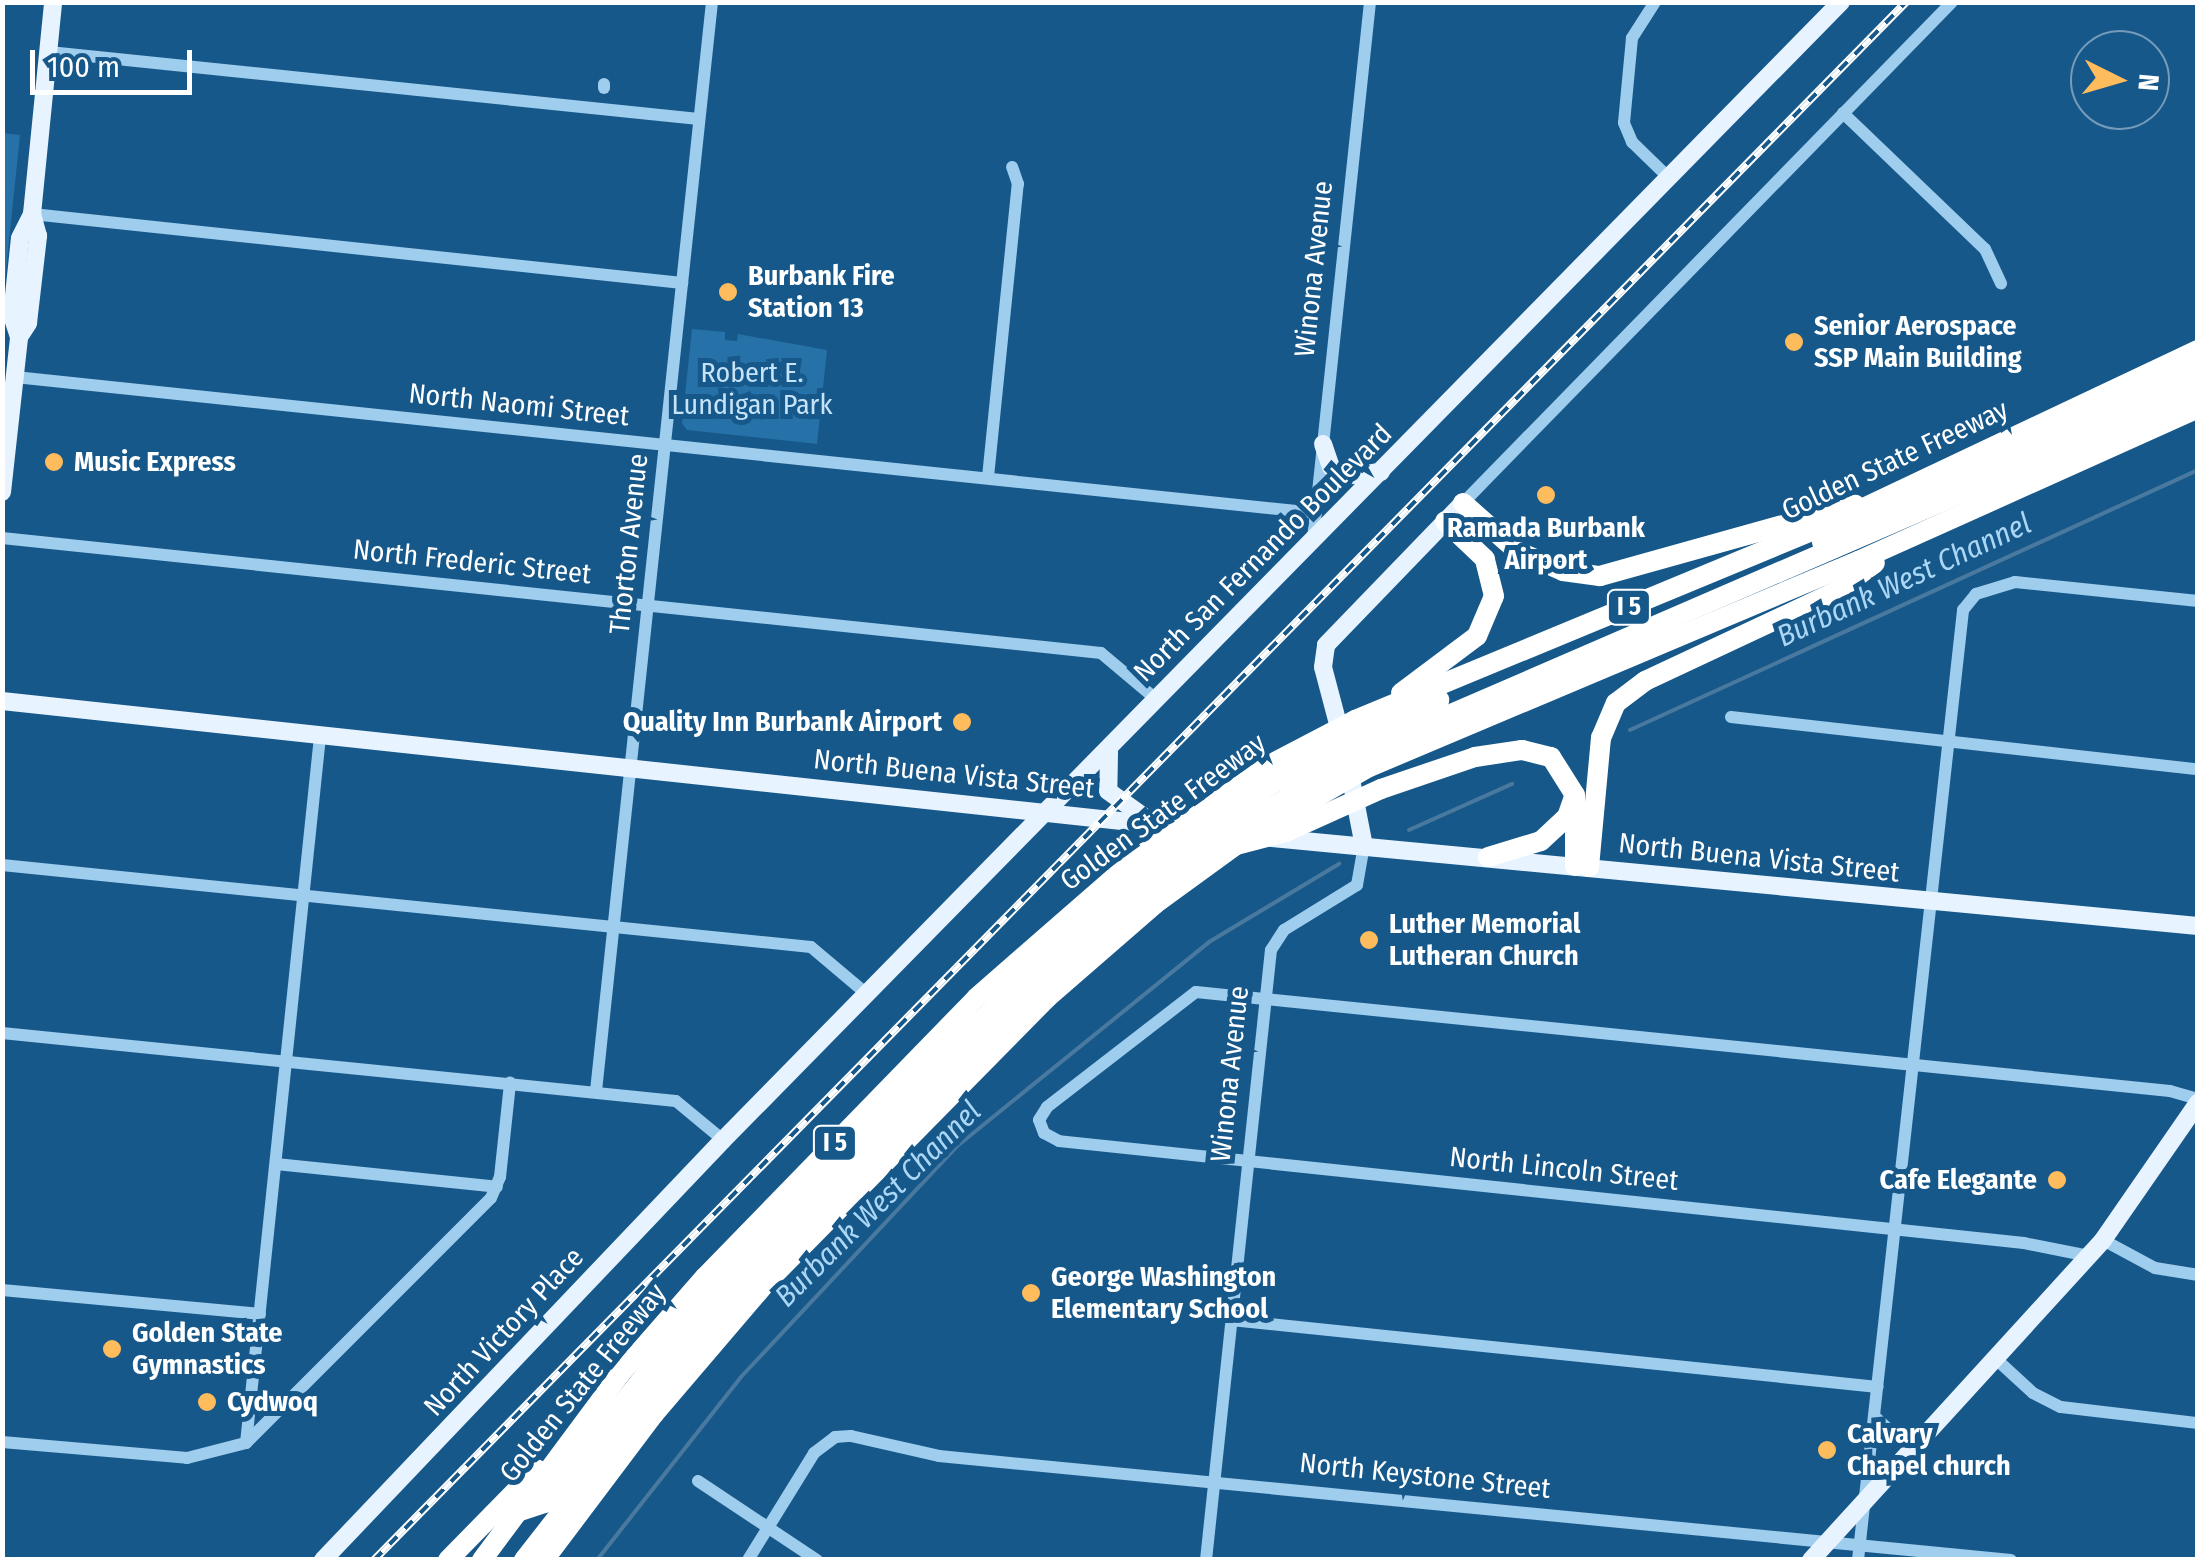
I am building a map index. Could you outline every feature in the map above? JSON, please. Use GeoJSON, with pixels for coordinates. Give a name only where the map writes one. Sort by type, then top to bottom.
{"type":"FeatureCollection","features":[{"type":"Feature","properties":{"kind":"highway","name":"Golden State Freeway"},"geometry":{"type":"LineString","coordinates":[[544,1560],[654,1414],[766,1284],[1048,998],[1200,868],[1236,845],[1361,744],[1392,701],[1836,521],[1862,504],[2198,350]]}},
{"type":"Feature","properties":{"kind":"highway"},"geometry":{"type":"LineString","coordinates":[[514,1512],[544,1503],[671,1342],[761,1242],[1045,957],[1156,864],[1271,785],[1868,522],[2198,370]]}},
{"type":"Feature","properties":{"kind":"highway"},"geometry":{"type":"LineString","coordinates":[[524,1560],[712,1317],[1038,984],[1178,866],[1361,744],[2198,391]]}},
{"type":"Feature","properties":{"kind":"highway","name":"Golden State Freeway"},"geometry":{"type":"LineString","coordinates":[[482,1560],[561,1449],[750,1228],[976,998],[1132,861],[1269,765],[1361,744],[1908,538],[2198,408]]}},
{"type":"Feature","properties":{"kind":"highway"},"geometry":{"type":"LineString","coordinates":[[1463,504],[1517,552],[1564,572],[1600,576],[1816,511],[1862,504]]}},
{"type":"Feature","properties":{"kind":"highway"},"geometry":{"type":"LineString","coordinates":[[1392,701],[1456,656],[1488,617],[1492,575],[1485,559],[1445,521]]}},
{"type":"Feature","properties":{"kind":"highway"},"geometry":{"type":"LineString","coordinates":[[1582,866],[1601,738],[1616,703],[1644,681],[1837,591],[1908,538]]}},
{"type":"Feature","properties":{"kind":"highway"},"geometry":{"type":"LineString","coordinates":[[1236,845],[1286,832],[1381,789],[1475,757],[1522,750],[1551,757],[1575,795],[1582,866]]}},
{"type":"Feature","properties":{"kind":"highway"},"geometry":{"type":"LineString","coordinates":[[1488,857],[1541,841],[1567,816],[1575,795]]}},
{"type":"Feature","properties":{"kind":"highway"},"geometry":{"type":"LineString","coordinates":[[448,1560],[503,1498],[561,1449]]}},
{"type":"Feature","properties":{"kind":"main road"},"geometry":{"type":"LineString","coordinates":[[2,492],[19,337],[28,324],[38,236],[32,214],[54,2]]}},
{"type":"Feature","properties":{"kind":"main road","name":"North San Fernando Boulevard"},"geometry":{"type":"LineString","coordinates":[[723,1140],[1841,2]]}},
{"type":"Feature","properties":{"kind":"main road"},"geometry":{"type":"LineString","coordinates":[[1323,444],[1331,467],[1343,476],[1382,472]]}},
{"type":"Feature","properties":{"kind":"main road"},"geometry":{"type":"LineString","coordinates":[[1364,846],[1323,668],[1326,646],[1463,504]]}},
{"type":"Feature","properties":{"kind":"main road","name":"North Buena Vista Street"},"geometry":{"type":"LineString","coordinates":[[2,701],[1364,846],[2198,926]]}},
{"type":"Feature","properties":{"kind":"main road"},"geometry":{"type":"LineString","coordinates":[[1111,746],[1104,770],[1108,791],[1156,824]]}},
{"type":"Feature","properties":{"kind":"main road"},"geometry":{"type":"LineString","coordinates":[[1812,1560],[2103,1240],[2198,1101]]}},
{"type":"Feature","properties":{"kind":"main road","name":"North Victory Place"},"geometry":{"type":"LineString","coordinates":[[323,1560],[723,1140]]}},
{"type":"Feature","properties":{"kind":"street","name":"Thorton Avenue"},"geometry":{"type":"LineString","coordinates":[[596,1091],[712,2]]}},
{"type":"Feature","properties":{"kind":"street","name":"Winona Avenue"},"geometry":{"type":"LineString","coordinates":[[1313,542],[1370,2]]}},
{"type":"Feature","properties":{"kind":"street"},"geometry":{"type":"LineString","coordinates":[[1655,2],[1632,38],[1624,123],[1632,142],[1669,178]]}},
{"type":"Feature","properties":{"kind":"street"},"geometry":{"type":"LineString","coordinates":[[1463,504],[1952,2]]}},
{"type":"Feature","properties":{"kind":"street"},"geometry":{"type":"LineString","coordinates":[[48,52],[699,119]]}},
{"type":"Feature","properties":{"kind":"street"},"geometry":{"type":"LineString","coordinates":[[1843,114],[1985,250],[2001,284]]}},
{"type":"Feature","properties":{"kind":"street"},"geometry":{"type":"LineString","coordinates":[[988,478],[1018,184],[1012,167]]}},
{"type":"Feature","properties":{"kind":"street"},"geometry":{"type":"LineString","coordinates":[[32,214],[682,283]]}},
{"type":"Feature","properties":{"kind":"street","name":"North Naomi Street"},"geometry":{"type":"LineString","coordinates":[[14,377],[1316,513]]}},
{"type":"Feature","properties":{"kind":"street","name":"North Frederic Street"},"geometry":{"type":"LineString","coordinates":[[2,538],[1101,653],[1157,700]]}},
{"type":"Feature","properties":{"kind":"street"},"geometry":{"type":"LineString","coordinates":[[1858,1560],[1963,610],[1976,594],[2015,582],[2198,601]]}},
{"type":"Feature","properties":{"kind":"street"},"geometry":{"type":"LineString","coordinates":[[1731,717],[2198,770]]}},
{"type":"Feature","properties":{"kind":"street"},"geometry":{"type":"LineString","coordinates":[[246,1443],[320,736]]}},
{"type":"Feature","properties":{"kind":"street","name":"Winona Avenue"},"geometry":{"type":"LineString","coordinates":[[1206,1560],[1275,938],[1351,891],[1363,870],[1364,846]]}},
{"type":"Feature","properties":{"kind":"street"},"geometry":{"type":"LineString","coordinates":[[2,865],[812,947],[868,994]]}},
{"type":"Feature","properties":{"kind":"street","name":"North Lincoln Street"},"geometry":{"type":"LineString","coordinates":[[1267,999],[1188,994],[1047,1107],[1039,1125],[1058,1140],[1896,1228],[2089,1256]]}},
{"type":"Feature","properties":{"kind":"street"},"geometry":{"type":"LineString","coordinates":[[1267,999],[1914,1065],[2198,1101]]}},
{"type":"Feature","properties":{"kind":"street"},"geometry":{"type":"LineString","coordinates":[[2,1033],[676,1100],[723,1140]]}},
{"type":"Feature","properties":{"kind":"street"},"geometry":{"type":"LineString","coordinates":[[2,1442],[187,1458],[246,1443],[498,1188],[510,1083]]}},
{"type":"Feature","properties":{"kind":"street"},"geometry":{"type":"LineString","coordinates":[[276,1164],[498,1188]]}},
{"type":"Feature","properties":{"kind":"street"},"geometry":{"type":"LineString","coordinates":[[2103,1240],[2155,1268],[2198,1275]]}},
{"type":"Feature","properties":{"kind":"street"},"geometry":{"type":"LineString","coordinates":[[2,1290],[260,1314]]}},
{"type":"Feature","properties":{"kind":"street"},"geometry":{"type":"LineString","coordinates":[[1231,1320],[1878,1387]]}},
{"type":"Feature","properties":{"kind":"street"},"geometry":{"type":"LineString","coordinates":[[1996,1360],[2033,1393],[2061,1407],[2198,1423]]}},
{"type":"Feature","properties":{"kind":"street"},"geometry":{"type":"LineString","coordinates":[[1876,1417],[1891,1435],[1925,1434]]}},
{"type":"Feature","properties":{"kind":"street","name":"North Keystone Street"},"geometry":{"type":"LineString","coordinates":[[768,1528],[814,1454],[836,1437],[891,1442],[939,1456],[2011,1560]]}},
{"type":"Feature","properties":{"kind":"street"},"geometry":{"type":"LineString","coordinates":[[698,1481],[816,1560]]}},
{"type":"Feature","properties":{"kind":"street"},"geometry":{"type":"LineString","coordinates":[[748,1560],[768,1528]]}},
{"type":"Feature","properties":{"kind":"green space"},"geometry":{"type":"Polygon","coordinates":[[[2,133],[20,135],[3,299],[2,133]]]}},
{"type":"Feature","properties":{"kind":"green space","name":"Robert E. Lundigan Park"},"geometry":{"type":"Polygon","coordinates":[[[692,329],[725,332],[725,340],[737,341],[738,334],[827,350],[817,444],[687,430],[682,423],[692,329]]]}},
{"type":"Feature","properties":{"kind":"waterway","name":"Burbank West Channel"},"geometry":{"type":"LineString","coordinates":[[1630,730],[2198,470]]}},
{"type":"Feature","properties":{"kind":"waterway","name":"Burbank West Channel"},"geometry":{"type":"LineString","coordinates":[[1409,830],[1512,784]]}},
{"type":"Feature","properties":{"kind":"waterway","name":"Burbank West Channel"},"geometry":{"type":"LineString","coordinates":[[597,1560],[740,1378],[956,1147],[1209,942],[1339,864]]}},
{"type":"Feature","properties":{"kind":"railway"},"geometry":{"type":"LineString","coordinates":[[374,1560],[1906,2]]}},
{"type":"Feature","properties":{"kind":"place","name":"Burbank Fire Station 13"},"geometry":{"type":"Point","coordinates":[728,292]}},
{"type":"Feature","properties":{"kind":"place","name":"Senior Aerospace SSP Main Building"},"geometry":{"type":"Point","coordinates":[1794,342]}},
{"type":"Feature","properties":{"kind":"place","name":"Music Express"},"geometry":{"type":"Point","coordinates":[54,462]}},
{"type":"Feature","properties":{"kind":"place","name":"Ramada Burbank Airport"},"geometry":{"type":"Point","coordinates":[1546,495]}},
{"type":"Feature","properties":{"kind":"place","name":"Quality Inn Burbank Airport"},"geometry":{"type":"Point","coordinates":[962,722]}},
{"type":"Feature","properties":{"kind":"place","name":"Luther Memorial Lutheran Church"},"geometry":{"type":"Point","coordinates":[1369,940]}},
{"type":"Feature","properties":{"kind":"place","name":"Cafe Elegante"},"geometry":{"type":"Point","coordinates":[2057,1180]}},
{"type":"Feature","properties":{"kind":"place","name":"George Washington Elementary School"},"geometry":{"type":"Point","coordinates":[1031,1293]}},
{"type":"Feature","properties":{"kind":"place","name":"Golden State Gymnastics"},"geometry":{"type":"Point","coordinates":[112,1349]}},
{"type":"Feature","properties":{"kind":"place","name":"Cydwoq"},"geometry":{"type":"Point","coordinates":[207,1402]}},
{"type":"Feature","properties":{"kind":"place","name":"Calvary Chapel church"},"geometry":{"type":"Point","coordinates":[1827,1450]}}]}
